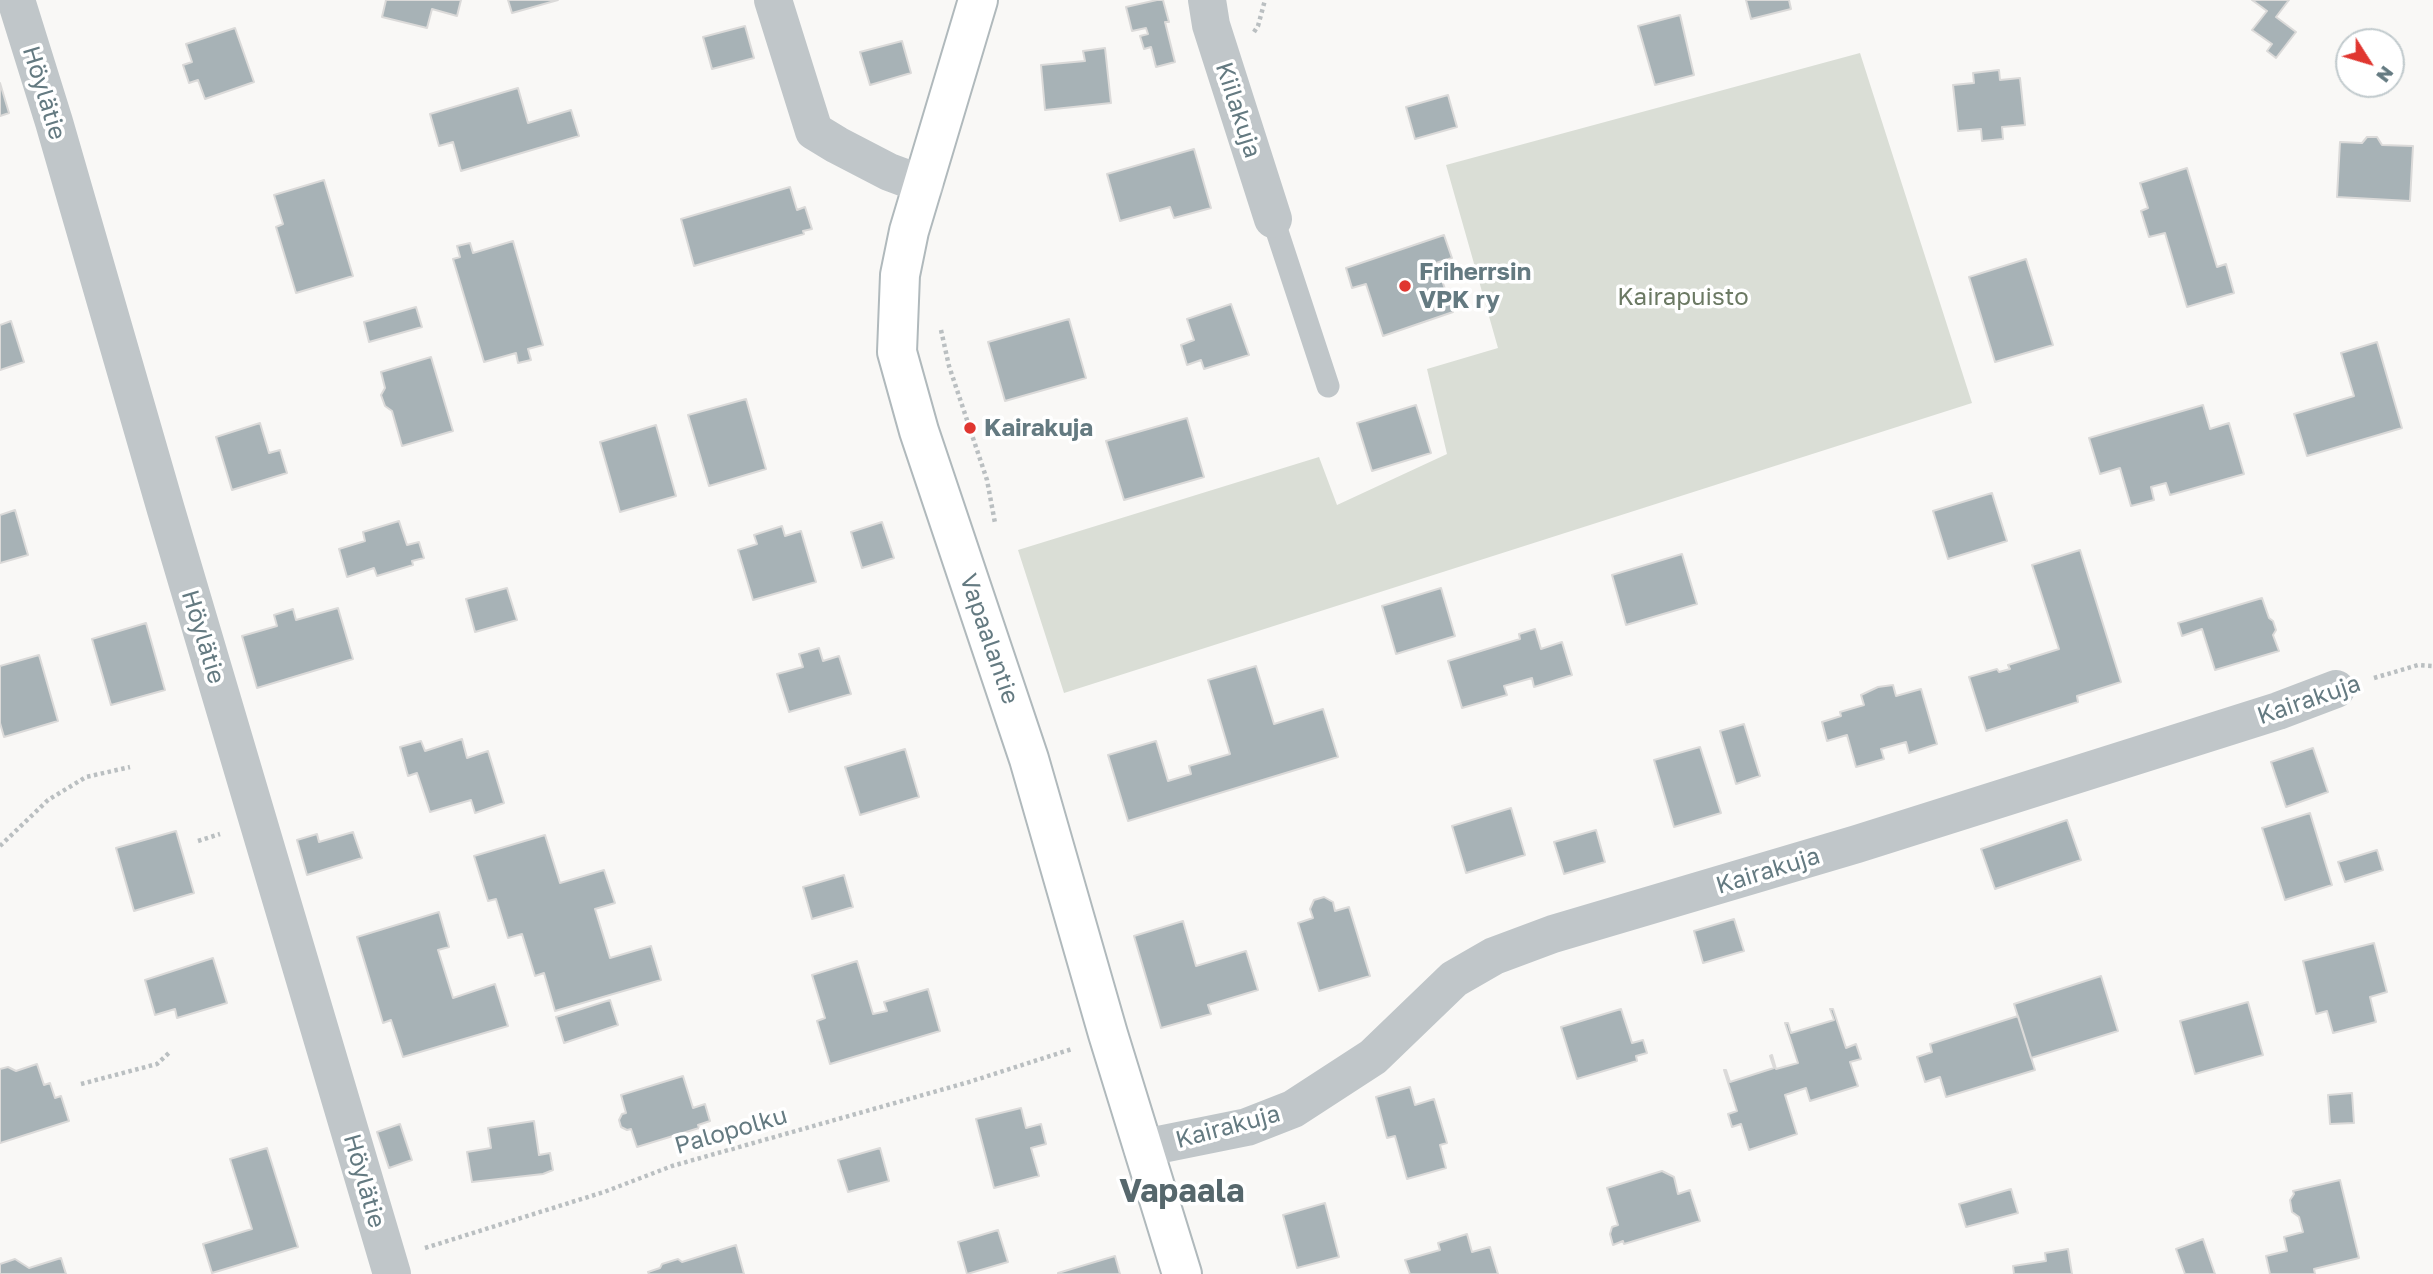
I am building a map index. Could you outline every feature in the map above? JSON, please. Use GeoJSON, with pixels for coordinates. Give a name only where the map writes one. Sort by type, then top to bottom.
{"type":"FeatureCollection","features":[{"type":"Feature","properties":{"kind":"street","name":"Höylätie"},"geometry":{"type":"LineString","coordinates":[[16,0],[390,1266]]}},
{"type":"Feature","properties":{"kind":"street"},"geometry":{"type":"LineString","coordinates":[[773,0],[814,131],[889,172],[924,185]]}},
{"type":"Feature","properties":{"kind":"street","name":"Vapaalantie"},"geometry":{"type":"LineString","coordinates":[[978,0],[909,231],[900,275],[898,352],[923,442],[1029,759],[1182,1274]]}},
{"type":"Feature","properties":{"kind":"street","name":"Kiilakuja"},"geometry":{"type":"LineString","coordinates":[[1207,0],[1211,25],[1273,219]]}},
{"type":"Feature","properties":{"kind":"street","name":"Kairakuja"},"geometry":{"type":"LineString","coordinates":[[1143,1148],[1247,1127],[1293,1109],[1373,1057],[1454,979],[1494,956],[1553,934],[1857,844],[2278,711],[2336,689]]}},
{"type":"Feature","properties":{"kind":"lane"},"geometry":{"type":"LineString","coordinates":[[1273,219],[1328,386]]}},
{"type":"Feature","properties":{"kind":"path"},"geometry":{"type":"LineString","coordinates":[[940,326],[949,366],[988,480],[996,524]]}},
{"type":"Feature","properties":{"kind":"path","name":"Kairakuja"},"geometry":{"type":"LineString","coordinates":[[2336,689],[2418,666],[2433,666]]}},
{"type":"Feature","properties":{"kind":"path"},"geometry":{"type":"LineString","coordinates":[[0,846],[48,800],[86,777],[130,767]]}},
{"type":"Feature","properties":{"kind":"path","name":"Palopolku"},"geometry":{"type":"LineString","coordinates":[[390,1266],[672,1166],[956,1086],[1073,1049]]}},
{"type":"Feature","properties":{"kind":"path"},"geometry":{"type":"LineString","coordinates":[[81,1084],[157,1064],[171,1051]]}},
{"type":"Feature","properties":{"kind":"green space","name":"Kairapuisto"},"geometry":{"type":"Polygon","coordinates":[[[1860,53],[1972,403],[1064,693],[1018,550],[1319,457],[1337,505],[1447,454],[1427,369],[1498,348],[1446,165],[1860,53]]]}},
{"type":"Feature","properties":{"kind":"building"},"geometry":{"type":"Polygon","coordinates":[[[386,0],[461,0],[457,16],[432,9],[427,28],[382,17],[386,0]]]}},
{"type":"Feature","properties":{"kind":"building"},"geometry":{"type":"Polygon","coordinates":[[[508,0],[558,0],[512,13],[508,0]]]}},
{"type":"Feature","properties":{"kind":"building"},"geometry":{"type":"Polygon","coordinates":[[[1163,0],[1169,22],[1165,22],[1175,62],[1156,67],[1151,47],[1144,49],[1140,36],[1148,34],[1146,28],[1132,31],[1126,7],[1163,0]]]}},
{"type":"Feature","properties":{"kind":"building"},"geometry":{"type":"Polygon","coordinates":[[[1746,0],[1789,0],[1791,9],[1751,19],[1746,0]]]}},
{"type":"Feature","properties":{"kind":"building"},"geometry":{"type":"Polygon","coordinates":[[[2252,0],[2289,0],[2276,17],[2296,32],[2276,58],[2267,51],[2272,44],[2252,30],[2267,11],[2252,0]]]}},
{"type":"Feature","properties":{"kind":"building"},"geometry":{"type":"Polygon","coordinates":[[[1680,15],[1694,75],[1655,85],[1638,26],[1680,15]]]}},
{"type":"Feature","properties":{"kind":"building"},"geometry":{"type":"Polygon","coordinates":[[[745,26],[754,58],[712,69],[703,37],[745,26]]]}},
{"type":"Feature","properties":{"kind":"building"},"geometry":{"type":"Polygon","coordinates":[[[235,28],[254,82],[205,99],[198,80],[189,83],[183,65],[192,62],[186,44],[235,28]]]}},
{"type":"Feature","properties":{"kind":"building"},"geometry":{"type":"Polygon","coordinates":[[[902,41],[911,73],[870,85],[860,52],[902,41]]]}},
{"type":"Feature","properties":{"kind":"building"},"geometry":{"type":"Polygon","coordinates":[[[1105,48],[1111,103],[1045,110],[1041,65],[1085,61],[1083,51],[1105,48]]]}},
{"type":"Feature","properties":{"kind":"building"},"geometry":{"type":"Polygon","coordinates":[[[1999,70],[2000,80],[2020,78],[2025,125],[2002,127],[2003,139],[1982,141],[1981,129],[1958,131],[1953,85],[1974,83],[1973,73],[1999,70]]]}},
{"type":"Feature","properties":{"kind":"building"},"geometry":{"type":"Polygon","coordinates":[[[0,83],[9,113],[0,116],[0,83]]]}},
{"type":"Feature","properties":{"kind":"building"},"geometry":{"type":"Polygon","coordinates":[[[518,88],[528,123],[571,110],[579,136],[461,171],[453,142],[439,146],[430,114],[518,88]]]}},
{"type":"Feature","properties":{"kind":"building"},"geometry":{"type":"Polygon","coordinates":[[[1448,95],[1457,127],[1415,139],[1406,107],[1448,95]]]}},
{"type":"Feature","properties":{"kind":"building"},"geometry":{"type":"Polygon","coordinates":[[[2367,137],[2377,137],[2382,145],[2413,146],[2410,201],[2337,197],[2340,142],[2362,143],[2367,137]]]}},
{"type":"Feature","properties":{"kind":"building"},"geometry":{"type":"Polygon","coordinates":[[[1194,149],[1211,208],[1174,218],[1170,207],[1120,221],[1107,174],[1194,149]]]}},
{"type":"Feature","properties":{"kind":"building"},"geometry":{"type":"Polygon","coordinates":[[[2187,168],[2217,267],[2226,264],[2234,293],[2187,307],[2165,233],[2149,237],[2141,211],[2148,208],[2140,183],[2187,168]]]}},
{"type":"Feature","properties":{"kind":"building"},"geometry":{"type":"Polygon","coordinates":[[[324,180],[353,276],[296,293],[276,227],[283,224],[274,195],[324,180]]]}},
{"type":"Feature","properties":{"kind":"building"},"geometry":{"type":"Polygon","coordinates":[[[790,187],[797,210],[805,207],[812,229],[803,231],[804,234],[694,266],[681,219],[790,187]]]}},
{"type":"Feature","properties":{"kind":"building","name":"Friherrsin VPK ry"},"geometry":{"type":"Polygon","coordinates":[[[1444,235],[1452,258],[1436,263],[1453,312],[1383,336],[1366,284],[1352,288],[1346,268],[1444,235]]]}},
{"type":"Feature","properties":{"kind":"building"},"geometry":{"type":"Polygon","coordinates":[[[513,241],[543,345],[528,349],[531,360],[518,363],[516,353],[484,362],[453,259],[460,257],[457,246],[470,243],[473,253],[513,241]]]}},
{"type":"Feature","properties":{"kind":"building"},"geometry":{"type":"Polygon","coordinates":[[[2026,259],[2053,345],[1995,362],[1969,277],[2026,259]]]}},
{"type":"Feature","properties":{"kind":"building"},"geometry":{"type":"Polygon","coordinates":[[[1231,304],[1249,355],[1204,369],[1201,360],[1187,365],[1181,345],[1194,340],[1187,319],[1231,304]]]}},
{"type":"Feature","properties":{"kind":"building"},"geometry":{"type":"Polygon","coordinates":[[[416,307],[422,327],[369,342],[364,322],[416,307]]]}},
{"type":"Feature","properties":{"kind":"building"},"geometry":{"type":"Polygon","coordinates":[[[1069,319],[1086,378],[1005,401],[988,342],[1069,319]]]}},
{"type":"Feature","properties":{"kind":"building"},"geometry":{"type":"Polygon","coordinates":[[[11,321],[24,362],[0,370],[0,325],[11,321]]]}},
{"type":"Feature","properties":{"kind":"building"},"geometry":{"type":"Polygon","coordinates":[[[2377,342],[2402,428],[2307,456],[2294,414],[2354,396],[2341,353],[2377,342]]]}},
{"type":"Feature","properties":{"kind":"building"},"geometry":{"type":"Polygon","coordinates":[[[431,357],[453,431],[402,446],[392,411],[385,406],[381,395],[385,388],[381,372],[431,357]]]}},
{"type":"Feature","properties":{"kind":"building"},"geometry":{"type":"Polygon","coordinates":[[[746,399],[766,469],[709,486],[688,415],[746,399]]]}},
{"type":"Feature","properties":{"kind":"building"},"geometry":{"type":"Polygon","coordinates":[[[1416,405],[1431,453],[1372,471],[1357,423],[1416,405]]]}},
{"type":"Feature","properties":{"kind":"building"},"geometry":{"type":"Polygon","coordinates":[[[2203,405],[2210,429],[2229,423],[2244,474],[2170,495],[2166,483],[2151,487],[2154,500],[2131,506],[2120,468],[2100,474],[2089,438],[2203,405]]]}},
{"type":"Feature","properties":{"kind":"building"},"geometry":{"type":"Polygon","coordinates":[[[1187,418],[1204,477],[1124,500],[1106,441],[1187,418]]]}},
{"type":"Feature","properties":{"kind":"building"},"geometry":{"type":"Polygon","coordinates":[[[260,423],[269,453],[280,450],[287,473],[232,490],[216,437],[260,423]]]}},
{"type":"Feature","properties":{"kind":"building"},"geometry":{"type":"Polygon","coordinates":[[[656,425],[676,496],[620,512],[600,442],[656,425]]]}},
{"type":"Feature","properties":{"kind":"building"},"geometry":{"type":"Polygon","coordinates":[[[1992,493],[2007,541],[1948,559],[1933,511],[1992,493]]]}},
{"type":"Feature","properties":{"kind":"building"},"geometry":{"type":"Polygon","coordinates":[[[15,510],[28,555],[0,563],[0,515],[15,510]]]}},
{"type":"Feature","properties":{"kind":"building"},"geometry":{"type":"Polygon","coordinates":[[[399,521],[407,545],[419,542],[424,558],[412,561],[413,565],[377,576],[374,568],[347,577],[339,549],[365,541],[363,532],[399,521]]]}},
{"type":"Feature","properties":{"kind":"building"},"geometry":{"type":"Polygon","coordinates":[[[882,522],[894,558],[862,568],[851,532],[882,522]]]}},
{"type":"Feature","properties":{"kind":"building"},"geometry":{"type":"Polygon","coordinates":[[[782,526],[785,536],[801,531],[816,582],[753,600],[738,550],[757,544],[754,535],[782,526]]]}},
{"type":"Feature","properties":{"kind":"building"},"geometry":{"type":"Polygon","coordinates":[[[2080,550],[2121,682],[2077,696],[2078,702],[1986,731],[1969,677],[1997,669],[1999,672],[2010,669],[2008,665],[2059,649],[2032,565],[2080,550]]]}},
{"type":"Feature","properties":{"kind":"building"},"geometry":{"type":"Polygon","coordinates":[[[1682,554],[1697,604],[1626,625],[1612,575],[1682,554]]]}},
{"type":"Feature","properties":{"kind":"building"},"geometry":{"type":"Polygon","coordinates":[[[507,588],[517,620],[475,632],[466,599],[507,588]]]}},
{"type":"Feature","properties":{"kind":"building"},"geometry":{"type":"Polygon","coordinates":[[[1441,588],[1455,636],[1396,654],[1382,606],[1441,588]]]}},
{"type":"Feature","properties":{"kind":"building"},"geometry":{"type":"Polygon","coordinates":[[[2262,598],[2276,630],[2273,635],[2279,651],[2215,670],[2202,629],[2182,636],[2178,623],[2262,598]]]}},
{"type":"Feature","properties":{"kind":"building"},"geometry":{"type":"Polygon","coordinates":[[[338,608],[353,659],[257,688],[242,636],[277,626],[274,615],[293,609],[296,620],[338,608]]]}},
{"type":"Feature","properties":{"kind":"building"},"geometry":{"type":"Polygon","coordinates":[[[146,623],[165,690],[111,705],[92,639],[146,623]]]}},
{"type":"Feature","properties":{"kind":"building"},"geometry":{"type":"Polygon","coordinates":[[[1535,629],[1541,649],[1562,642],[1572,675],[1534,687],[1532,678],[1504,686],[1507,695],[1462,708],[1448,661],[1520,639],[1519,634],[1535,629]]]}},
{"type":"Feature","properties":{"kind":"building"},"geometry":{"type":"Polygon","coordinates":[[[819,648],[823,661],[839,656],[851,694],[789,712],[777,674],[803,667],[799,654],[819,648]]]}},
{"type":"Feature","properties":{"kind":"building"},"geometry":{"type":"Polygon","coordinates":[[[39,655],[58,721],[4,737],[0,723],[0,666],[39,655]]]}},
{"type":"Feature","properties":{"kind":"building"},"geometry":{"type":"Polygon","coordinates":[[[1256,666],[1274,724],[1323,709],[1338,757],[1128,821],[1108,755],[1156,741],[1168,781],[1191,774],[1189,766],[1230,754],[1208,680],[1256,666]]]}},
{"type":"Feature","properties":{"kind":"building"},"geometry":{"type":"Polygon","coordinates":[[[1893,685],[1896,696],[1921,689],[1937,744],[1909,753],[1906,742],[1881,749],[1884,759],[1856,767],[1847,735],[1827,741],[1822,722],[1841,716],[1840,712],[1864,705],[1861,695],[1878,687],[1893,685]]]}},
{"type":"Feature","properties":{"kind":"building"},"geometry":{"type":"Polygon","coordinates":[[[1744,724],[1760,776],[1736,784],[1720,731],[1744,724]]]}},
{"type":"Feature","properties":{"kind":"building"},"geometry":{"type":"Polygon","coordinates":[[[462,739],[467,758],[488,751],[504,803],[475,813],[471,800],[430,812],[417,773],[408,776],[400,747],[421,741],[425,751],[462,739]]]}},
{"type":"Feature","properties":{"kind":"building"},"geometry":{"type":"Polygon","coordinates":[[[1700,747],[1721,813],[1674,827],[1654,760],[1700,747]]]}},
{"type":"Feature","properties":{"kind":"building"},"geometry":{"type":"Polygon","coordinates":[[[2313,748],[2328,792],[2286,807],[2271,762],[2313,748]]]}},
{"type":"Feature","properties":{"kind":"building"},"geometry":{"type":"Polygon","coordinates":[[[905,749],[919,797],[860,815],[845,767],[905,749]]]}},
{"type":"Feature","properties":{"kind":"building"},"geometry":{"type":"Polygon","coordinates":[[[1511,808],[1525,855],[1466,873],[1452,826],[1511,808]]]}},
{"type":"Feature","properties":{"kind":"building"},"geometry":{"type":"Polygon","coordinates":[[[2310,813],[2332,885],[2285,900],[2262,828],[2310,813]]]}},
{"type":"Feature","properties":{"kind":"building"},"geometry":{"type":"Polygon","coordinates":[[[2067,820],[2081,860],[1995,889],[1981,849],[2067,820]]]}},
{"type":"Feature","properties":{"kind":"building"},"geometry":{"type":"Polygon","coordinates":[[[1596,830],[1605,862],[1564,874],[1554,842],[1596,830]]]}},
{"type":"Feature","properties":{"kind":"building"},"geometry":{"type":"Polygon","coordinates":[[[176,831],[194,893],[134,911],[116,848],[176,831]]]}},
{"type":"Feature","properties":{"kind":"building"},"geometry":{"type":"Polygon","coordinates":[[[353,832],[362,858],[307,875],[297,840],[317,834],[319,842],[353,832]]]}},
{"type":"Feature","properties":{"kind":"building"},"geometry":{"type":"Polygon","coordinates":[[[545,835],[560,883],[604,870],[615,903],[595,909],[610,958],[651,946],[661,980],[555,1011],[544,973],[535,976],[522,934],[508,938],[496,899],[488,901],[474,856],[545,835]]]}},
{"type":"Feature","properties":{"kind":"building"},"geometry":{"type":"Polygon","coordinates":[[[2377,850],[2383,870],[2345,882],[2338,862],[2377,850]]]}},
{"type":"Feature","properties":{"kind":"building"},"geometry":{"type":"Polygon","coordinates":[[[844,875],[853,907],[812,919],[803,887],[844,875]]]}},
{"type":"Feature","properties":{"kind":"building"},"geometry":{"type":"Polygon","coordinates":[[[1324,897],[1333,902],[1335,911],[1349,907],[1370,976],[1319,991],[1298,923],[1313,918],[1310,909],[1314,900],[1324,897]]]}},
{"type":"Feature","properties":{"kind":"building"},"geometry":{"type":"Polygon","coordinates":[[[439,912],[449,947],[438,950],[453,998],[495,984],[508,1026],[403,1057],[391,1020],[383,1023],[357,937],[439,912]]]}},
{"type":"Feature","properties":{"kind":"building"},"geometry":{"type":"Polygon","coordinates":[[[1734,919],[1744,951],[1703,963],[1694,931],[1734,919]]]}},
{"type":"Feature","properties":{"kind":"building"},"geometry":{"type":"Polygon","coordinates":[[[1183,921],[1196,966],[1246,951],[1258,990],[1208,1005],[1211,1014],[1161,1028],[1134,936],[1183,921]]]}},
{"type":"Feature","properties":{"kind":"building"},"geometry":{"type":"Polygon","coordinates":[[[2374,943],[2387,992],[2370,997],[2376,1022],[2333,1033],[2327,1011],[2316,1014],[2303,961],[2374,943]]]}},
{"type":"Feature","properties":{"kind":"building"},"geometry":{"type":"Polygon","coordinates":[[[213,958],[227,1003],[177,1018],[175,1009],[155,1015],[145,980],[213,958]]]}},
{"type":"Feature","properties":{"kind":"building"},"geometry":{"type":"Polygon","coordinates":[[[857,961],[873,1014],[887,1011],[884,1002],[928,989],[940,1031],[830,1064],[817,1021],[825,1018],[812,975],[857,961]]]}},
{"type":"Feature","properties":{"kind":"building"},"geometry":{"type":"Polygon","coordinates":[[[2101,976],[2118,1031],[2031,1058],[2014,1004],[2101,976]]]}},
{"type":"Feature","properties":{"kind":"building"},"geometry":{"type":"Polygon","coordinates":[[[610,1000],[618,1025],[564,1043],[556,1017],[610,1000]]]}},
{"type":"Feature","properties":{"kind":"building"},"geometry":{"type":"Polygon","coordinates":[[[2248,1002],[2263,1055],[2195,1074],[2180,1021],[2248,1002]]]}},
{"type":"Feature","properties":{"kind":"building"},"geometry":{"type":"Polygon","coordinates":[[[1621,1009],[1632,1043],[1643,1040],[1647,1053],[1636,1056],[1637,1061],[1577,1079],[1561,1027],[1621,1009]]]}},
{"type":"Feature","properties":{"kind":"building"},"geometry":{"type":"Polygon","coordinates":[[[1830,1009],[1833,1009],[1846,1048],[1856,1044],[1861,1059],[1850,1062],[1858,1086],[1810,1101],[1806,1088],[1785,1095],[1797,1134],[1749,1150],[1741,1124],[1732,1127],[1728,1114],[1737,1111],[1724,1070],[1730,1082],[1774,1068],[1770,1056],[1772,1055],[1776,1069],[1798,1063],[1785,1023],[1788,1023],[1791,1033],[1834,1020],[1830,1009]]]}},
{"type":"Feature","properties":{"kind":"building"},"geometry":{"type":"Polygon","coordinates":[[[2018,1016],[2035,1070],[1946,1097],[1940,1077],[1925,1082],[1917,1057],[1932,1052],[1930,1044],[2018,1016]]]}},
{"type":"Feature","properties":{"kind":"building"},"geometry":{"type":"Polygon","coordinates":[[[37,1064],[44,1085],[50,1083],[55,1098],[61,1096],[69,1121],[0,1143],[0,1069],[8,1067],[16,1071],[37,1064]]]}},
{"type":"Feature","properties":{"kind":"building"},"geometry":{"type":"Polygon","coordinates":[[[683,1076],[693,1108],[705,1104],[710,1121],[698,1125],[699,1128],[637,1147],[631,1129],[621,1127],[619,1120],[622,1114],[626,1113],[621,1095],[683,1076]]]}},
{"type":"Feature","properties":{"kind":"building"},"geometry":{"type":"Polygon","coordinates":[[[1410,1087],[1415,1105],[1434,1099],[1447,1143],[1440,1145],[1446,1168],[1407,1179],[1395,1136],[1387,1138],[1376,1097],[1410,1087]]]}},
{"type":"Feature","properties":{"kind":"building"},"geometry":{"type":"Polygon","coordinates":[[[2352,1093],[2354,1123],[2330,1124],[2328,1095],[2352,1093]]]}},
{"type":"Feature","properties":{"kind":"building"},"geometry":{"type":"Polygon","coordinates":[[[1021,1108],[1026,1128],[1041,1124],[1046,1144],[1031,1148],[1039,1176],[994,1188],[976,1119],[1021,1108]]]}},
{"type":"Feature","properties":{"kind":"building"},"geometry":{"type":"Polygon","coordinates":[[[534,1121],[539,1155],[550,1153],[553,1170],[543,1174],[472,1182],[467,1152],[491,1148],[488,1128],[534,1121]]]}},
{"type":"Feature","properties":{"kind":"building"},"geometry":{"type":"Polygon","coordinates":[[[400,1124],[412,1160],[389,1168],[377,1132],[400,1124]]]}},
{"type":"Feature","properties":{"kind":"building"},"geometry":{"type":"Polygon","coordinates":[[[267,1148],[298,1247],[212,1273],[203,1244],[252,1229],[230,1159],[267,1148]]]}},
{"type":"Feature","properties":{"kind":"building"},"geometry":{"type":"Polygon","coordinates":[[[880,1148],[889,1181],[848,1192],[838,1160],[880,1148]]]}},
{"type":"Feature","properties":{"kind":"building"},"geometry":{"type":"Polygon","coordinates":[[[1662,1171],[1674,1177],[1678,1194],[1690,1190],[1700,1221],[1613,1245],[1610,1234],[1612,1227],[1618,1225],[1607,1188],[1662,1171]]]}},
{"type":"Feature","properties":{"kind":"building"},"geometry":{"type":"Polygon","coordinates":[[[2340,1180],[2359,1258],[2314,1269],[2315,1274],[2270,1274],[2266,1256],[2287,1251],[2284,1237],[2303,1232],[2299,1217],[2292,1212],[2290,1200],[2293,1191],[2340,1180]]]}},
{"type":"Feature","properties":{"kind":"building"},"geometry":{"type":"Polygon","coordinates":[[[2011,1189],[2018,1213],[1966,1227],[1959,1204],[2011,1189]]]}},
{"type":"Feature","properties":{"kind":"building"},"geometry":{"type":"Polygon","coordinates":[[[1325,1203],[1339,1257],[1297,1268],[1283,1215],[1325,1203]]]}},
{"type":"Feature","properties":{"kind":"building"},"geometry":{"type":"Polygon","coordinates":[[[998,1230],[1008,1262],[967,1274],[958,1242],[998,1230]]]}},
{"type":"Feature","properties":{"kind":"building"},"geometry":{"type":"Polygon","coordinates":[[[1467,1234],[1472,1252],[1490,1247],[1498,1274],[1410,1274],[1405,1260],[1440,1250],[1438,1243],[1467,1234]]]}},
{"type":"Feature","properties":{"kind":"building"},"geometry":{"type":"Polygon","coordinates":[[[2203,1239],[2215,1274],[2185,1274],[2176,1249],[2203,1239]]]}},
{"type":"Feature","properties":{"kind":"building"},"geometry":{"type":"Polygon","coordinates":[[[736,1245],[744,1274],[648,1272],[678,1259],[682,1262],[736,1245]]]}},
{"type":"Feature","properties":{"kind":"building"},"geometry":{"type":"Polygon","coordinates":[[[2068,1249],[2072,1274],[2014,1274],[2013,1266],[2046,1261],[2045,1253],[2068,1249]]]}},
{"type":"Feature","properties":{"kind":"building"},"geometry":{"type":"Polygon","coordinates":[[[1115,1256],[1120,1274],[1058,1274],[1058,1273],[1115,1256]]]}},
{"type":"Feature","properties":{"kind":"building"},"geometry":{"type":"Polygon","coordinates":[[[61,1258],[66,1274],[0,1274],[0,1264],[15,1259],[29,1268],[61,1258]]]}},
{"type":"Feature","properties":{"kind":"place","name":"Friherrsin VPK ry"},"geometry":{"type":"Point","coordinates":[1405,286]}},
{"type":"Feature","properties":{"kind":"place","name":"Kairakuja"},"geometry":{"type":"Point","coordinates":[970,428]}},
{"type":"Feature","properties":{"kind":"district","name":"Vapaala"},"geometry":{"type":"Point","coordinates":[1182,1192]}}]}
